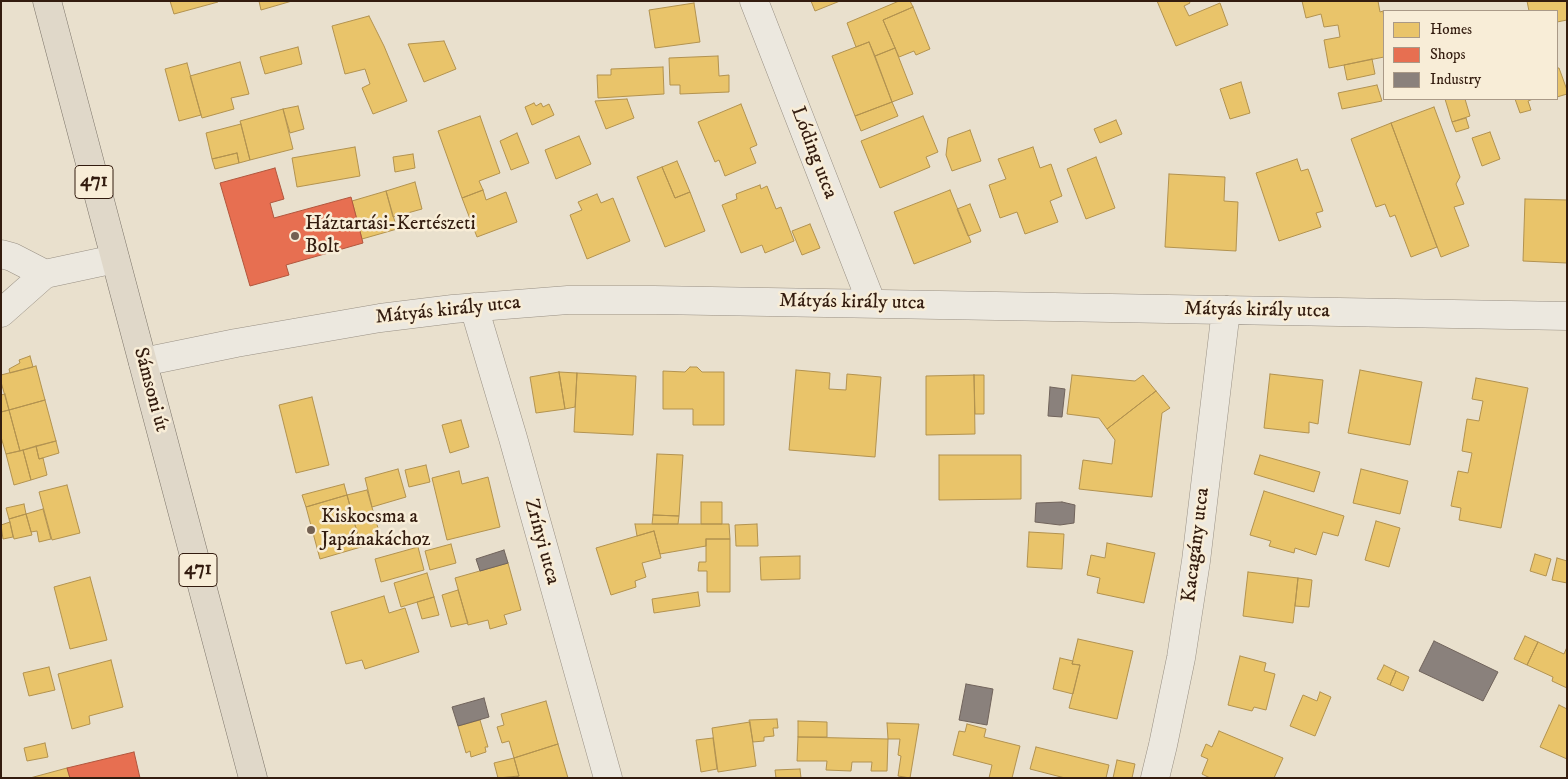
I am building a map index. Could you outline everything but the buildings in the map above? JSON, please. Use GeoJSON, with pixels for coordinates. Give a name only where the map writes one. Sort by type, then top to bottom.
{"type":"FeatureCollection","features":[{"type":"Feature","properties":{"kind":"main road","name":"Sámsoni út"},"geometry":{"type":"LineString","coordinates":[[47,1],[253,778]]}},
{"type":"Feature","properties":{"kind":"street","name":"Lóding utca"},"geometry":{"type":"LineString","coordinates":[[754,1],[872,304]]}},
{"type":"Feature","properties":{"kind":"street"},"geometry":{"type":"LineString","coordinates":[[5,250],[45,274]]}},
{"type":"Feature","properties":{"kind":"street"},"geometry":{"type":"LineString","coordinates":[[1,313],[45,274],[115,259]]}},
{"type":"Feature","properties":{"kind":"street","name":"Mátyás király utca"},"geometry":{"type":"LineString","coordinates":[[143,362],[355,322],[474,307],[577,300],[1567,316]]}},
{"type":"Feature","properties":{"kind":"street","name":"Zrínyi utca"},"geometry":{"type":"LineString","coordinates":[[474,307],[513,438],[608,778]]}},
{"type":"Feature","properties":{"kind":"street","name":"Kacagány utca"},"geometry":{"type":"LineString","coordinates":[[1155,778],[1170,716],[1194,580],[1226,310]]}},
{"type":"Feature","properties":{"kind":"place","name":"Háztartási-Kertészeti Bolt"},"geometry":{"type":"Point","coordinates":[295,236]}},
{"type":"Feature","properties":{"kind":"place","name":"Kiskocsma a Japánakáchoz"},"geometry":{"type":"Point","coordinates":[311,530]}}]}
